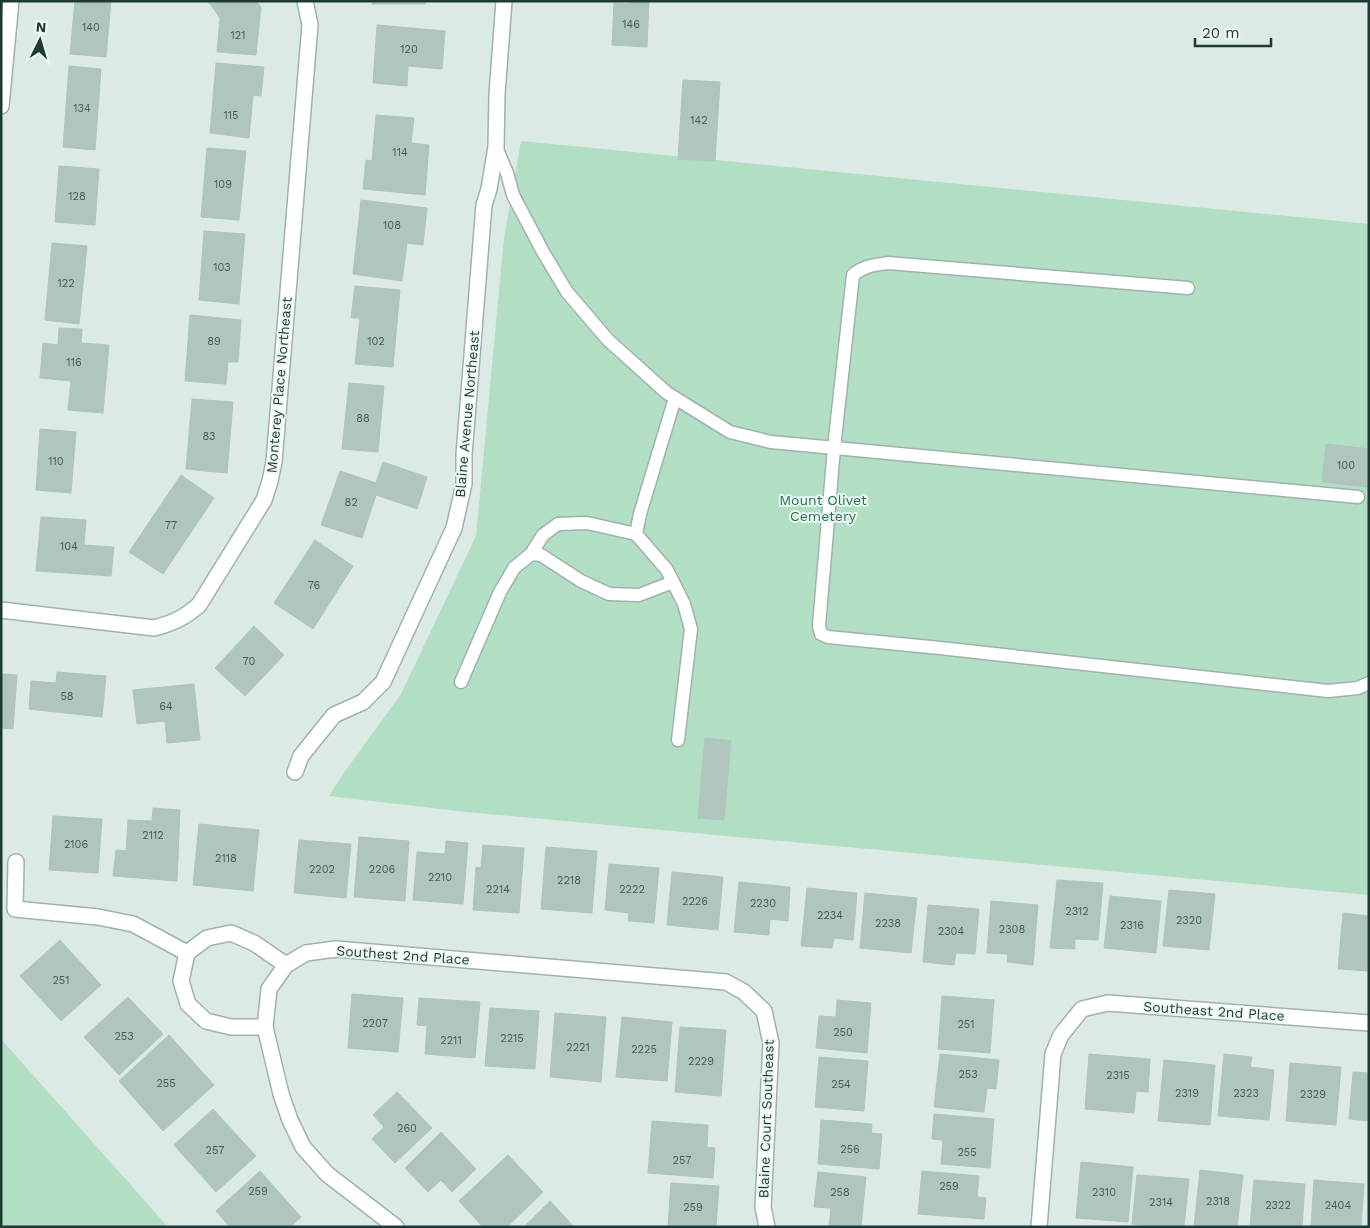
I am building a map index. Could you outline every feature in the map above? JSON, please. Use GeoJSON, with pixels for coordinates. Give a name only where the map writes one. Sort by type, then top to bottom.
{"type":"FeatureCollection","features":[{"type":"Feature","properties":{"kind":"street"},"geometry":{"type":"LineString","coordinates":[[1,106],[12,1]]}},
{"type":"Feature","properties":{"kind":"street","name":"Monterey Place Northeast"},"geometry":{"type":"LineString","coordinates":[[1,610],[154,628],[173,623],[188,615],[199,605],[264,500],[274,462],[310,25],[305,1]]}},
{"type":"Feature","properties":{"kind":"street","name":"Blaine Avenue Northeast"},"geometry":{"type":"LineString","coordinates":[[295,772],[301,756],[334,715],[363,702],[383,682],[454,528],[464,484],[464,455],[484,205],[489,190],[496,147],[496,94],[504,1]]}},
{"type":"Feature","properties":{"kind":"street"},"geometry":{"type":"LineString","coordinates":[[16,862],[15,909],[98,917],[133,924],[187,953]]}},
{"type":"Feature","properties":{"kind":"street"},"geometry":{"type":"LineString","coordinates":[[265,1027],[231,1026],[206,1020],[188,1004],[181,981],[187,953],[207,938],[231,933],[254,943],[286,965],[269,989],[265,1027],[290,1120],[303,1147],[327,1174],[396,1227]]}},
{"type":"Feature","properties":{"kind":"street","name":"Southest 2nd Place"},"geometry":{"type":"LineString","coordinates":[[286,965],[306,953],[336,949],[726,982],[744,992],[764,1011]]}},
{"type":"Feature","properties":{"kind":"street","name":"Southeast 2nd Place"},"geometry":{"type":"LineString","coordinates":[[1039,1227],[1053,1054],[1068,1025],[1082,1010],[1108,1003],[1369,1023]]}},
{"type":"Feature","properties":{"kind":"street","name":"Blaine Court Southeast"},"geometry":{"type":"LineString","coordinates":[[764,1011],[771,1043],[763,1207],[767,1227]]}},
{"type":"Feature","properties":{"kind":"lane"},"geometry":{"type":"LineString","coordinates":[[496,147],[507,173],[513,195],[543,252],[567,292],[608,340],[667,393],[730,432],[770,442],[1358,497]]}},
{"type":"Feature","properties":{"kind":"lane"},"geometry":{"type":"LineString","coordinates":[[1188,288],[888,263],[866,266],[853,275],[834,448],[819,626],[821,634],[828,637],[1328,691],[1358,688],[1369,683]]}},
{"type":"Feature","properties":{"kind":"lane"},"geometry":{"type":"LineString","coordinates":[[636,534],[640,514],[675,398]]}},
{"type":"Feature","properties":{"kind":"lane"},"geometry":{"type":"LineString","coordinates":[[461,682],[500,592],[514,568],[531,554],[543,535],[558,524],[586,524],[636,534],[667,570],[684,604],[691,629],[678,740]]}},
{"type":"Feature","properties":{"kind":"lane"},"geometry":{"type":"LineString","coordinates":[[531,554],[542,555],[581,581],[609,594],[640,595],[673,582]]}},
{"type":"Feature","properties":{"kind":"green space","name":"Mount Olivet Cemetery"},"geometry":{"type":"Polygon","coordinates":[[[521,141],[1369,224],[1369,895],[466,812],[329,796],[401,694],[476,536],[504,238],[521,141]]]}},
{"type":"Feature","properties":{"kind":"green space"},"geometry":{"type":"Polygon","coordinates":[[[1,1039],[168,1227],[1,1227],[1,1039]]]}},
{"type":"Feature","properties":{"kind":"building"},"geometry":{"type":"Polygon","coordinates":[[[75,1],[111,1],[106,57],[70,54],[75,1]]]}},
{"type":"Feature","properties":{"kind":"building"},"geometry":{"type":"Polygon","coordinates":[[[208,1],[256,1],[261,7],[256,55],[217,52],[220,18],[208,1]]]}},
{"type":"Feature","properties":{"kind":"building"},"geometry":{"type":"Polygon","coordinates":[[[372,1],[425,1],[425,4],[372,4],[372,1]]]}},
{"type":"Feature","properties":{"kind":"building"},"geometry":{"type":"Polygon","coordinates":[[[629,1],[649,1],[647,47],[612,45],[614,3],[629,4],[629,1]]]}},
{"type":"Feature","properties":{"kind":"building"},"geometry":{"type":"Polygon","coordinates":[[[377,25],[445,31],[442,69],[408,66],[407,86],[373,83],[377,25]]]}},
{"type":"Feature","properties":{"kind":"building"},"geometry":{"type":"Polygon","coordinates":[[[216,63],[264,67],[261,96],[253,95],[249,138],[210,133],[216,63]]]}},
{"type":"Feature","properties":{"kind":"building"},"geometry":{"type":"Polygon","coordinates":[[[69,66],[101,69],[95,150],[63,147],[69,66]]]}},
{"type":"Feature","properties":{"kind":"building"},"geometry":{"type":"Polygon","coordinates":[[[683,80],[720,82],[715,161],[678,159],[683,80]]]}},
{"type":"Feature","properties":{"kind":"building"},"geometry":{"type":"Polygon","coordinates":[[[376,115],[414,118],[411,143],[429,145],[425,195],[363,189],[366,160],[372,161],[376,115]]]}},
{"type":"Feature","properties":{"kind":"building"},"geometry":{"type":"Polygon","coordinates":[[[207,148],[246,151],[239,220],[201,217],[207,148]]]}},
{"type":"Feature","properties":{"kind":"building"},"geometry":{"type":"Polygon","coordinates":[[[59,166],[99,169],[95,225],[55,222],[59,166]]]}},
{"type":"Feature","properties":{"kind":"building"},"geometry":{"type":"Polygon","coordinates":[[[361,200],[427,208],[423,245],[407,243],[402,281],[353,274],[361,200]]]}},
{"type":"Feature","properties":{"kind":"building"},"geometry":{"type":"Polygon","coordinates":[[[204,231],[245,234],[239,304],[199,300],[204,231]]]}},
{"type":"Feature","properties":{"kind":"building"},"geometry":{"type":"Polygon","coordinates":[[[52,243],[87,246],[79,324],[45,320],[52,243]]]}},
{"type":"Feature","properties":{"kind":"building"},"geometry":{"type":"Polygon","coordinates":[[[355,286],[400,290],[393,367],[355,364],[360,318],[351,318],[355,286]]]}},
{"type":"Feature","properties":{"kind":"building"},"geometry":{"type":"Polygon","coordinates":[[[190,315],[241,320],[238,362],[228,362],[226,384],[185,381],[190,315]]]}},
{"type":"Feature","properties":{"kind":"building"},"geometry":{"type":"Polygon","coordinates":[[[59,328],[82,329],[81,343],[109,345],[103,413],[68,410],[71,381],[40,378],[43,343],[58,345],[59,328]]]}},
{"type":"Feature","properties":{"kind":"building"},"geometry":{"type":"Polygon","coordinates":[[[349,383],[384,386],[378,452],[342,449],[349,383]]]}},
{"type":"Feature","properties":{"kind":"building"},"geometry":{"type":"Polygon","coordinates":[[[192,399],[233,402],[227,473],[186,469],[192,399]]]}},
{"type":"Feature","properties":{"kind":"building"},"geometry":{"type":"Polygon","coordinates":[[[40,429],[76,432],[71,493],[36,490],[40,429]]]}},
{"type":"Feature","properties":{"kind":"building"},"geometry":{"type":"Polygon","coordinates":[[[1326,444],[1369,449],[1369,487],[1322,482],[1326,444]]]}},
{"type":"Feature","properties":{"kind":"building"},"geometry":{"type":"Polygon","coordinates":[[[383,462],[427,477],[417,509],[376,495],[362,538],[321,525],[340,471],[376,483],[383,462]]]}},
{"type":"Feature","properties":{"kind":"building"},"geometry":{"type":"Polygon","coordinates":[[[181,475],[214,498],[163,574],[129,552],[181,475]]]}},
{"type":"Feature","properties":{"kind":"building"},"geometry":{"type":"Polygon","coordinates":[[[41,517],[86,520],[84,545],[114,547],[111,576],[36,571],[41,517]]]}},
{"type":"Feature","properties":{"kind":"building"},"geometry":{"type":"Polygon","coordinates":[[[315,540],[353,566],[313,629],[274,603],[315,540]]]}},
{"type":"Feature","properties":{"kind":"building"},"geometry":{"type":"Polygon","coordinates":[[[254,626],[284,655],[245,696],[215,668],[254,626]]]}},
{"type":"Feature","properties":{"kind":"building"},"geometry":{"type":"Polygon","coordinates":[[[57,672],[106,676],[102,717],[29,709],[31,681],[56,683],[57,672]]]}},
{"type":"Feature","properties":{"kind":"building"},"geometry":{"type":"Polygon","coordinates":[[[1,674],[17,675],[13,729],[1,728],[1,674]]]}},
{"type":"Feature","properties":{"kind":"building"},"geometry":{"type":"Polygon","coordinates":[[[194,684],[200,740],[167,743],[165,721],[137,724],[133,690],[194,684]]]}},
{"type":"Feature","properties":{"kind":"building"},"geometry":{"type":"Polygon","coordinates":[[[705,738],[731,741],[724,820],[698,818],[705,738]]]}},
{"type":"Feature","properties":{"kind":"building"},"geometry":{"type":"Polygon","coordinates":[[[153,808],[180,810],[177,881],[113,876],[116,850],[126,851],[128,820],[152,821],[153,808]]]}},
{"type":"Feature","properties":{"kind":"building"},"geometry":{"type":"Polygon","coordinates":[[[53,816],[102,819],[98,873],[49,870],[53,816]]]}},
{"type":"Feature","properties":{"kind":"building"},"geometry":{"type":"Polygon","coordinates":[[[199,824],[259,830],[253,891],[193,885],[199,824]]]}},
{"type":"Feature","properties":{"kind":"building"},"geometry":{"type":"Polygon","coordinates":[[[359,837],[409,841],[405,901],[354,897],[359,837]]]}},
{"type":"Feature","properties":{"kind":"building"},"geometry":{"type":"Polygon","coordinates":[[[299,840],[351,844],[346,898],[294,893],[299,840]]]}},
{"type":"Feature","properties":{"kind":"building"},"geometry":{"type":"Polygon","coordinates":[[[446,841],[468,843],[463,904],[413,900],[417,852],[445,854],[446,841]]]}},
{"type":"Feature","properties":{"kind":"building"},"geometry":{"type":"Polygon","coordinates":[[[483,845],[524,848],[519,913],[473,910],[476,867],[481,868],[483,845]]]}},
{"type":"Feature","properties":{"kind":"building"},"geometry":{"type":"Polygon","coordinates":[[[546,847],[597,851],[592,913],[541,909],[546,847]]]}},
{"type":"Feature","properties":{"kind":"building"},"geometry":{"type":"Polygon","coordinates":[[[609,864],[659,868],[654,923],[628,921],[629,913],[605,910],[609,864]]]}},
{"type":"Feature","properties":{"kind":"building"},"geometry":{"type":"Polygon","coordinates":[[[672,872],[723,877],[718,930],[667,925],[672,872]]]}},
{"type":"Feature","properties":{"kind":"building"},"geometry":{"type":"Polygon","coordinates":[[[1057,880],[1103,883],[1098,940],[1075,939],[1075,949],[1050,948],[1057,880]]]}},
{"type":"Feature","properties":{"kind":"building"},"geometry":{"type":"Polygon","coordinates":[[[739,882],[790,887],[788,921],[770,919],[769,935],[734,932],[739,882]]]}},
{"type":"Feature","properties":{"kind":"building"},"geometry":{"type":"Polygon","coordinates":[[[807,888],[857,893],[853,940],[834,938],[832,948],[801,946],[807,888]]]}},
{"type":"Feature","properties":{"kind":"building"},"geometry":{"type":"Polygon","coordinates":[[[1169,890],[1215,894],[1209,950],[1163,946],[1169,890]]]}},
{"type":"Feature","properties":{"kind":"building"},"geometry":{"type":"Polygon","coordinates":[[[865,893],[917,898],[911,953],[860,948],[865,893]]]}},
{"type":"Feature","properties":{"kind":"building"},"geometry":{"type":"Polygon","coordinates":[[[1110,896],[1161,901],[1156,953],[1104,948],[1110,896]]]}},
{"type":"Feature","properties":{"kind":"building"},"geometry":{"type":"Polygon","coordinates":[[[991,901],[1038,905],[1033,965],[1007,962],[1008,954],[987,953],[991,901]]]}},
{"type":"Feature","properties":{"kind":"building"},"geometry":{"type":"Polygon","coordinates":[[[928,905],[979,909],[975,954],[956,953],[954,965],[923,962],[928,905]]]}},
{"type":"Feature","properties":{"kind":"building"},"geometry":{"type":"Polygon","coordinates":[[[1343,913],[1369,916],[1369,971],[1338,969],[1343,913]]]}},
{"type":"Feature","properties":{"kind":"building"},"geometry":{"type":"Polygon","coordinates":[[[60,940],[101,985],[61,1021],[20,976],[60,940]]]}},
{"type":"Feature","properties":{"kind":"building"},"geometry":{"type":"Polygon","coordinates":[[[352,994],[403,998],[398,1052],[348,1048],[352,994]]]}},
{"type":"Feature","properties":{"kind":"building"},"geometry":{"type":"Polygon","coordinates":[[[942,996],[994,1000],[990,1053],[938,1049],[942,996]]]}},
{"type":"Feature","properties":{"kind":"building"},"geometry":{"type":"Polygon","coordinates":[[[128,997],[163,1034],[119,1075],[84,1037],[128,997]]]}},
{"type":"Feature","properties":{"kind":"building"},"geometry":{"type":"Polygon","coordinates":[[[419,998],[480,1002],[475,1058],[425,1054],[427,1026],[417,1025],[419,998]]]}},
{"type":"Feature","properties":{"kind":"building"},"geometry":{"type":"Polygon","coordinates":[[[837,1000],[871,1003],[867,1053],[816,1048],[819,1016],[836,1017],[837,1000]]]}},
{"type":"Feature","properties":{"kind":"building"},"geometry":{"type":"Polygon","coordinates":[[[490,1008],[539,1011],[535,1069],[485,1066],[490,1008]]]}},
{"type":"Feature","properties":{"kind":"building"},"geometry":{"type":"Polygon","coordinates":[[[555,1013],[606,1017],[601,1082],[550,1077],[555,1013]]]}},
{"type":"Feature","properties":{"kind":"building"},"geometry":{"type":"Polygon","coordinates":[[[622,1017],[672,1022],[667,1081],[616,1077],[622,1017]]]}},
{"type":"Feature","properties":{"kind":"building"},"geometry":{"type":"Polygon","coordinates":[[[680,1027],[726,1030],[721,1096],[675,1092],[680,1027]]]}},
{"type":"Feature","properties":{"kind":"building"},"geometry":{"type":"Polygon","coordinates":[[[169,1035],[214,1085],[163,1131],[119,1081],[169,1035]]]}},
{"type":"Feature","properties":{"kind":"building"},"geometry":{"type":"Polygon","coordinates":[[[940,1054],[999,1060],[996,1089],[987,1088],[984,1112],[934,1107],[940,1054]]]}},
{"type":"Feature","properties":{"kind":"building"},"geometry":{"type":"Polygon","coordinates":[[[1089,1054],[1150,1059],[1148,1092],[1136,1091],[1134,1113],[1085,1109],[1089,1054]]]}},
{"type":"Feature","properties":{"kind":"building"},"geometry":{"type":"Polygon","coordinates":[[[1224,1054],[1252,1057],[1250,1067],[1274,1070],[1269,1120],[1218,1116],[1224,1054]]]}},
{"type":"Feature","properties":{"kind":"building"},"geometry":{"type":"Polygon","coordinates":[[[819,1057],[868,1061],[864,1111],[815,1107],[819,1057]]]}},
{"type":"Feature","properties":{"kind":"building"},"geometry":{"type":"Polygon","coordinates":[[[1164,1060],[1215,1065],[1210,1125],[1158,1121],[1164,1060]]]}},
{"type":"Feature","properties":{"kind":"building"},"geometry":{"type":"Polygon","coordinates":[[[1290,1063],[1341,1067],[1336,1125],[1286,1121],[1290,1063]]]}},
{"type":"Feature","properties":{"kind":"building"},"geometry":{"type":"Polygon","coordinates":[[[1353,1072],[1369,1073],[1369,1121],[1349,1119],[1353,1072]]]}},
{"type":"Feature","properties":{"kind":"building"},"geometry":{"type":"Polygon","coordinates":[[[397,1092],[432,1128],[395,1163],[372,1139],[384,1127],[373,1115],[397,1092]]]}},
{"type":"Feature","properties":{"kind":"building"},"geometry":{"type":"Polygon","coordinates":[[[213,1109],[256,1156],[216,1192],[174,1145],[213,1109]]]}},
{"type":"Feature","properties":{"kind":"building"},"geometry":{"type":"Polygon","coordinates":[[[934,1114],[994,1119],[990,1168],[941,1164],[943,1140],[932,1139],[934,1114]]]}},
{"type":"Feature","properties":{"kind":"building"},"geometry":{"type":"Polygon","coordinates":[[[821,1120],[872,1124],[871,1133],[882,1134],[879,1169],[818,1164],[821,1120]]]}},
{"type":"Feature","properties":{"kind":"building"},"geometry":{"type":"Polygon","coordinates":[[[652,1121],[708,1125],[707,1147],[715,1148],[713,1178],[648,1173],[652,1121]]]}},
{"type":"Feature","properties":{"kind":"building"},"geometry":{"type":"Polygon","coordinates":[[[441,1132],[476,1169],[452,1192],[441,1180],[428,1192],[405,1168],[441,1132]]]}},
{"type":"Feature","properties":{"kind":"building"},"geometry":{"type":"Polygon","coordinates":[[[508,1155],[543,1192],[507,1227],[483,1227],[459,1201],[508,1155]]]}},
{"type":"Feature","properties":{"kind":"building"},"geometry":{"type":"Polygon","coordinates":[[[1081,1162],[1133,1167],[1128,1222],[1076,1218],[1081,1162]]]}},
{"type":"Feature","properties":{"kind":"building"},"geometry":{"type":"Polygon","coordinates":[[[1200,1170],[1243,1175],[1237,1227],[1194,1227],[1200,1170]]]}},
{"type":"Feature","properties":{"kind":"building"},"geometry":{"type":"Polygon","coordinates":[[[260,1171],[301,1217],[290,1227],[230,1227],[216,1211],[260,1171]]]}},
{"type":"Feature","properties":{"kind":"building"},"geometry":{"type":"Polygon","coordinates":[[[922,1171],[979,1176],[977,1197],[986,1198],[984,1219],[918,1214],[922,1171]]]}},
{"type":"Feature","properties":{"kind":"building"},"geometry":{"type":"Polygon","coordinates":[[[818,1172],[866,1177],[861,1227],[829,1226],[831,1208],[814,1207],[818,1172]]]}},
{"type":"Feature","properties":{"kind":"building"},"geometry":{"type":"Polygon","coordinates":[[[1137,1175],[1189,1179],[1184,1227],[1132,1224],[1137,1175]]]}},
{"type":"Feature","properties":{"kind":"building"},"geometry":{"type":"Polygon","coordinates":[[[1254,1180],[1305,1184],[1302,1227],[1250,1227],[1254,1180]]]}},
{"type":"Feature","properties":{"kind":"building"},"geometry":{"type":"Polygon","coordinates":[[[1314,1180],[1364,1184],[1361,1227],[1311,1227],[1314,1180]]]}},
{"type":"Feature","properties":{"kind":"building"},"geometry":{"type":"Polygon","coordinates":[[[671,1183],[719,1186],[716,1227],[668,1227],[671,1183]]]}},
{"type":"Feature","properties":{"kind":"building"},"geometry":{"type":"Polygon","coordinates":[[[550,1201],[574,1227],[524,1227],[550,1201]]]}}]}
